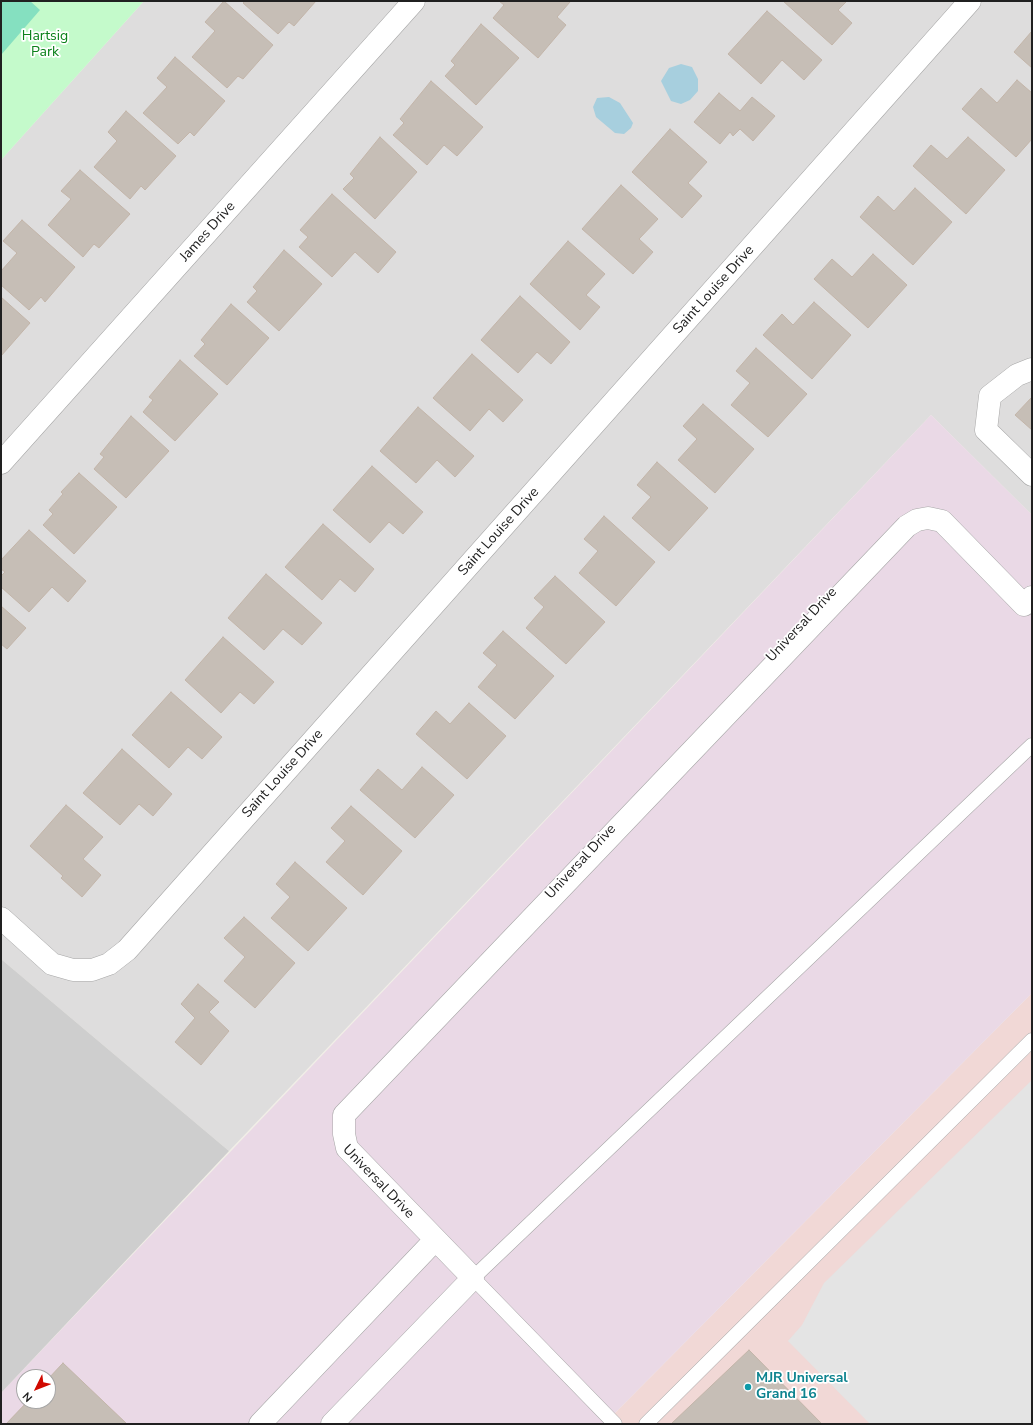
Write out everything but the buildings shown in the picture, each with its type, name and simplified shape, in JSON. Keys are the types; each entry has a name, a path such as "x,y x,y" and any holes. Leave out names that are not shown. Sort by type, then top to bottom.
{"street":[{"name":"James Drive","path":"1,463 414,1"},
{"name":"Saint Louise Drive","path":"1,918 52,964 73,970 92,970 104,966 109,964 127,950 970,1"},
{"path":"1032,370 1017,376 990,396 986,430 1032,475"},
{"name":"Universal Drive","path":"473,1278 347,1148 344,1134 344,1115 907,526 917,520 928,518 942,522 1030,605"},
{"path":"260,1424 435,1240"},
{"path":"332,1424 473,1278"}],"lane":[{"path":"615,1424 473,1278 1032,745"},
{"path":"646,1424 1032,1040"}],"shaded area":[{"path":"144,1 1032,1 1032,515 931,415 229,1151 1,959 1,160"},
{"path":"931,415 1032,515 1032,993 604,1424 1,1424 1,1393 16,1377 16,1409 56,1409 56,1369 24,1369"},
{"path":"1,959 229,1151 24,1369 16,1369 16,1377 1,1393"},
{"path":"1032,993 1032,1424 604,1424"},
{"path":"1032,1080 1032,1424 870,1424 788,1341 802,1325 824,1283"}],"green space":[{"name":"Hartsig Park","path":"1,1 144,1 1,160"},
{"path":"1,1 30,1 40,10 1,55"}],"water":[{"path":"681,64 692,67 698,79 698,91 690,100 681,104 671,101 661,81 669,68"},
{"path":"609,97 620,103 633,123 631,128 624,134 615,133 596,117 593,107 597,98"}],"place":[{"name":"MJR Universal Grand 16","path":"748,1387"}]}
